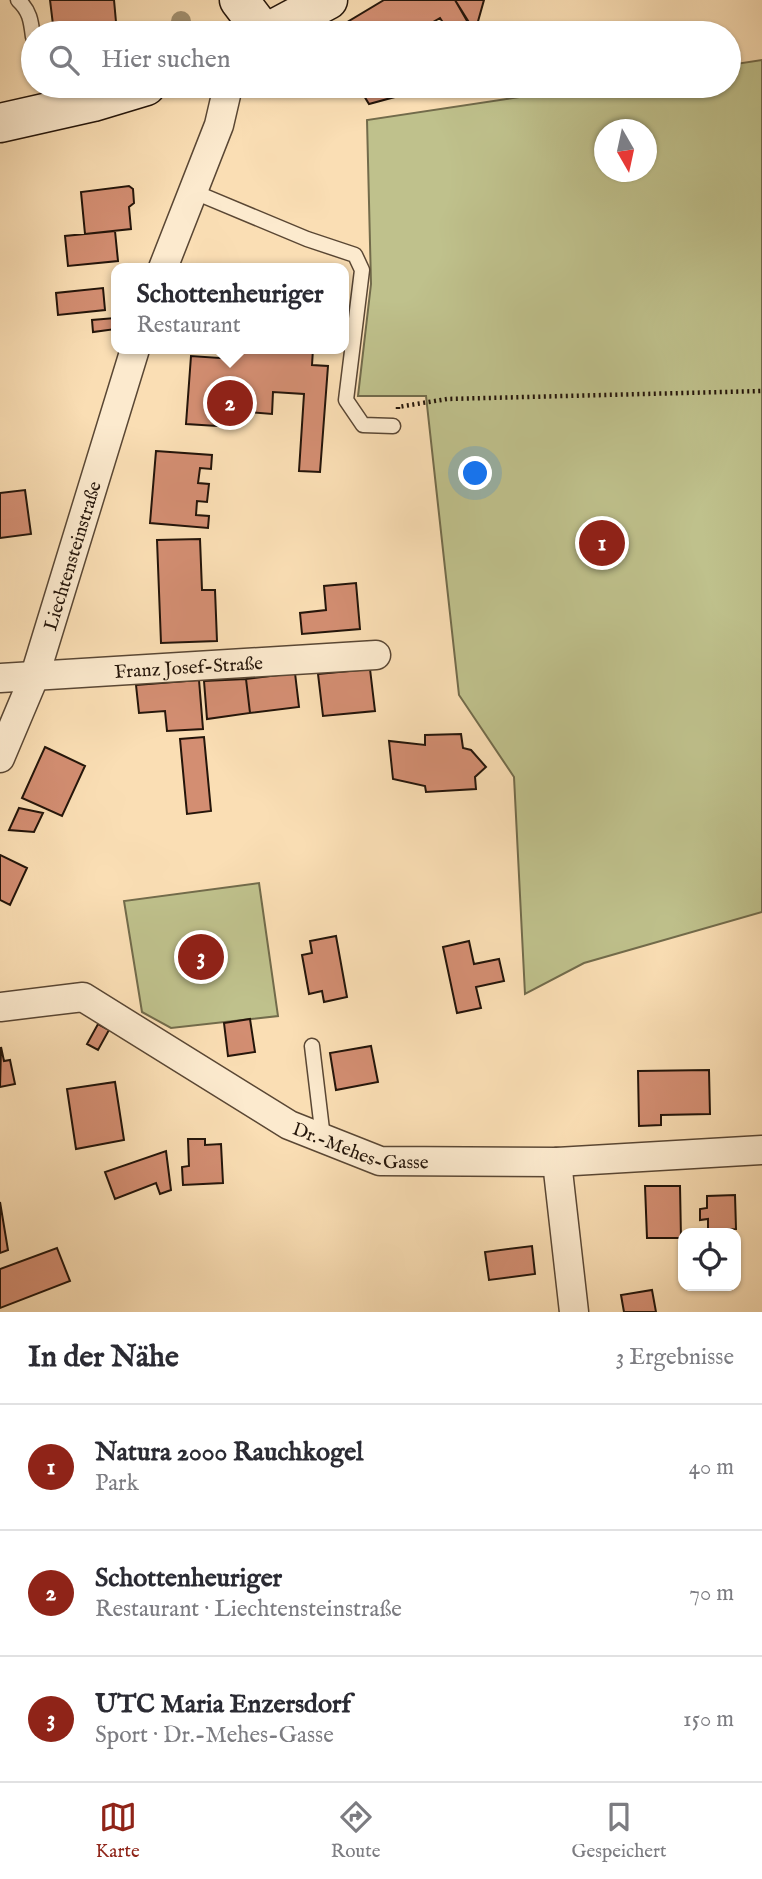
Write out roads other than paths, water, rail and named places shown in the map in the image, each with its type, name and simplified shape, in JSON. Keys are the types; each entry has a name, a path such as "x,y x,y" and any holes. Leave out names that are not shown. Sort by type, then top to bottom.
{"main road":[{"path":"239,0 256,21"},
{"path":"288,21 328,0"},
{"path":"0,123 109,98"}],"street":[{"path":"165,263 219,125 225,98"},
{"name":"Liechtensteinstraße","path":"0,758 35,675 133,354"},
{"name":"Franz Josef-Straße","path":"0,678 376,655"},
{"name":"Dr.-Mehes-Gasse","path":"0,1007 83,997 289,1125 380,1161 557,1162 762,1150"},
{"path":"557,1162 574,1312"}],"lane":[{"path":"18,0 26,8 29,21"},
{"path":"192,191 307,239 355,255 362,270 346,400 363,425 393,426"},
{"path":"312,1046 323,1138"}],"place":[{"name":"Schottenheuriger","path":"230,403"},
{"name":"Natura 2000 Rauchkogel","path":"602,543"},
{"name":"UTC Maria Enzersdorf","path":"201,957"}]}
